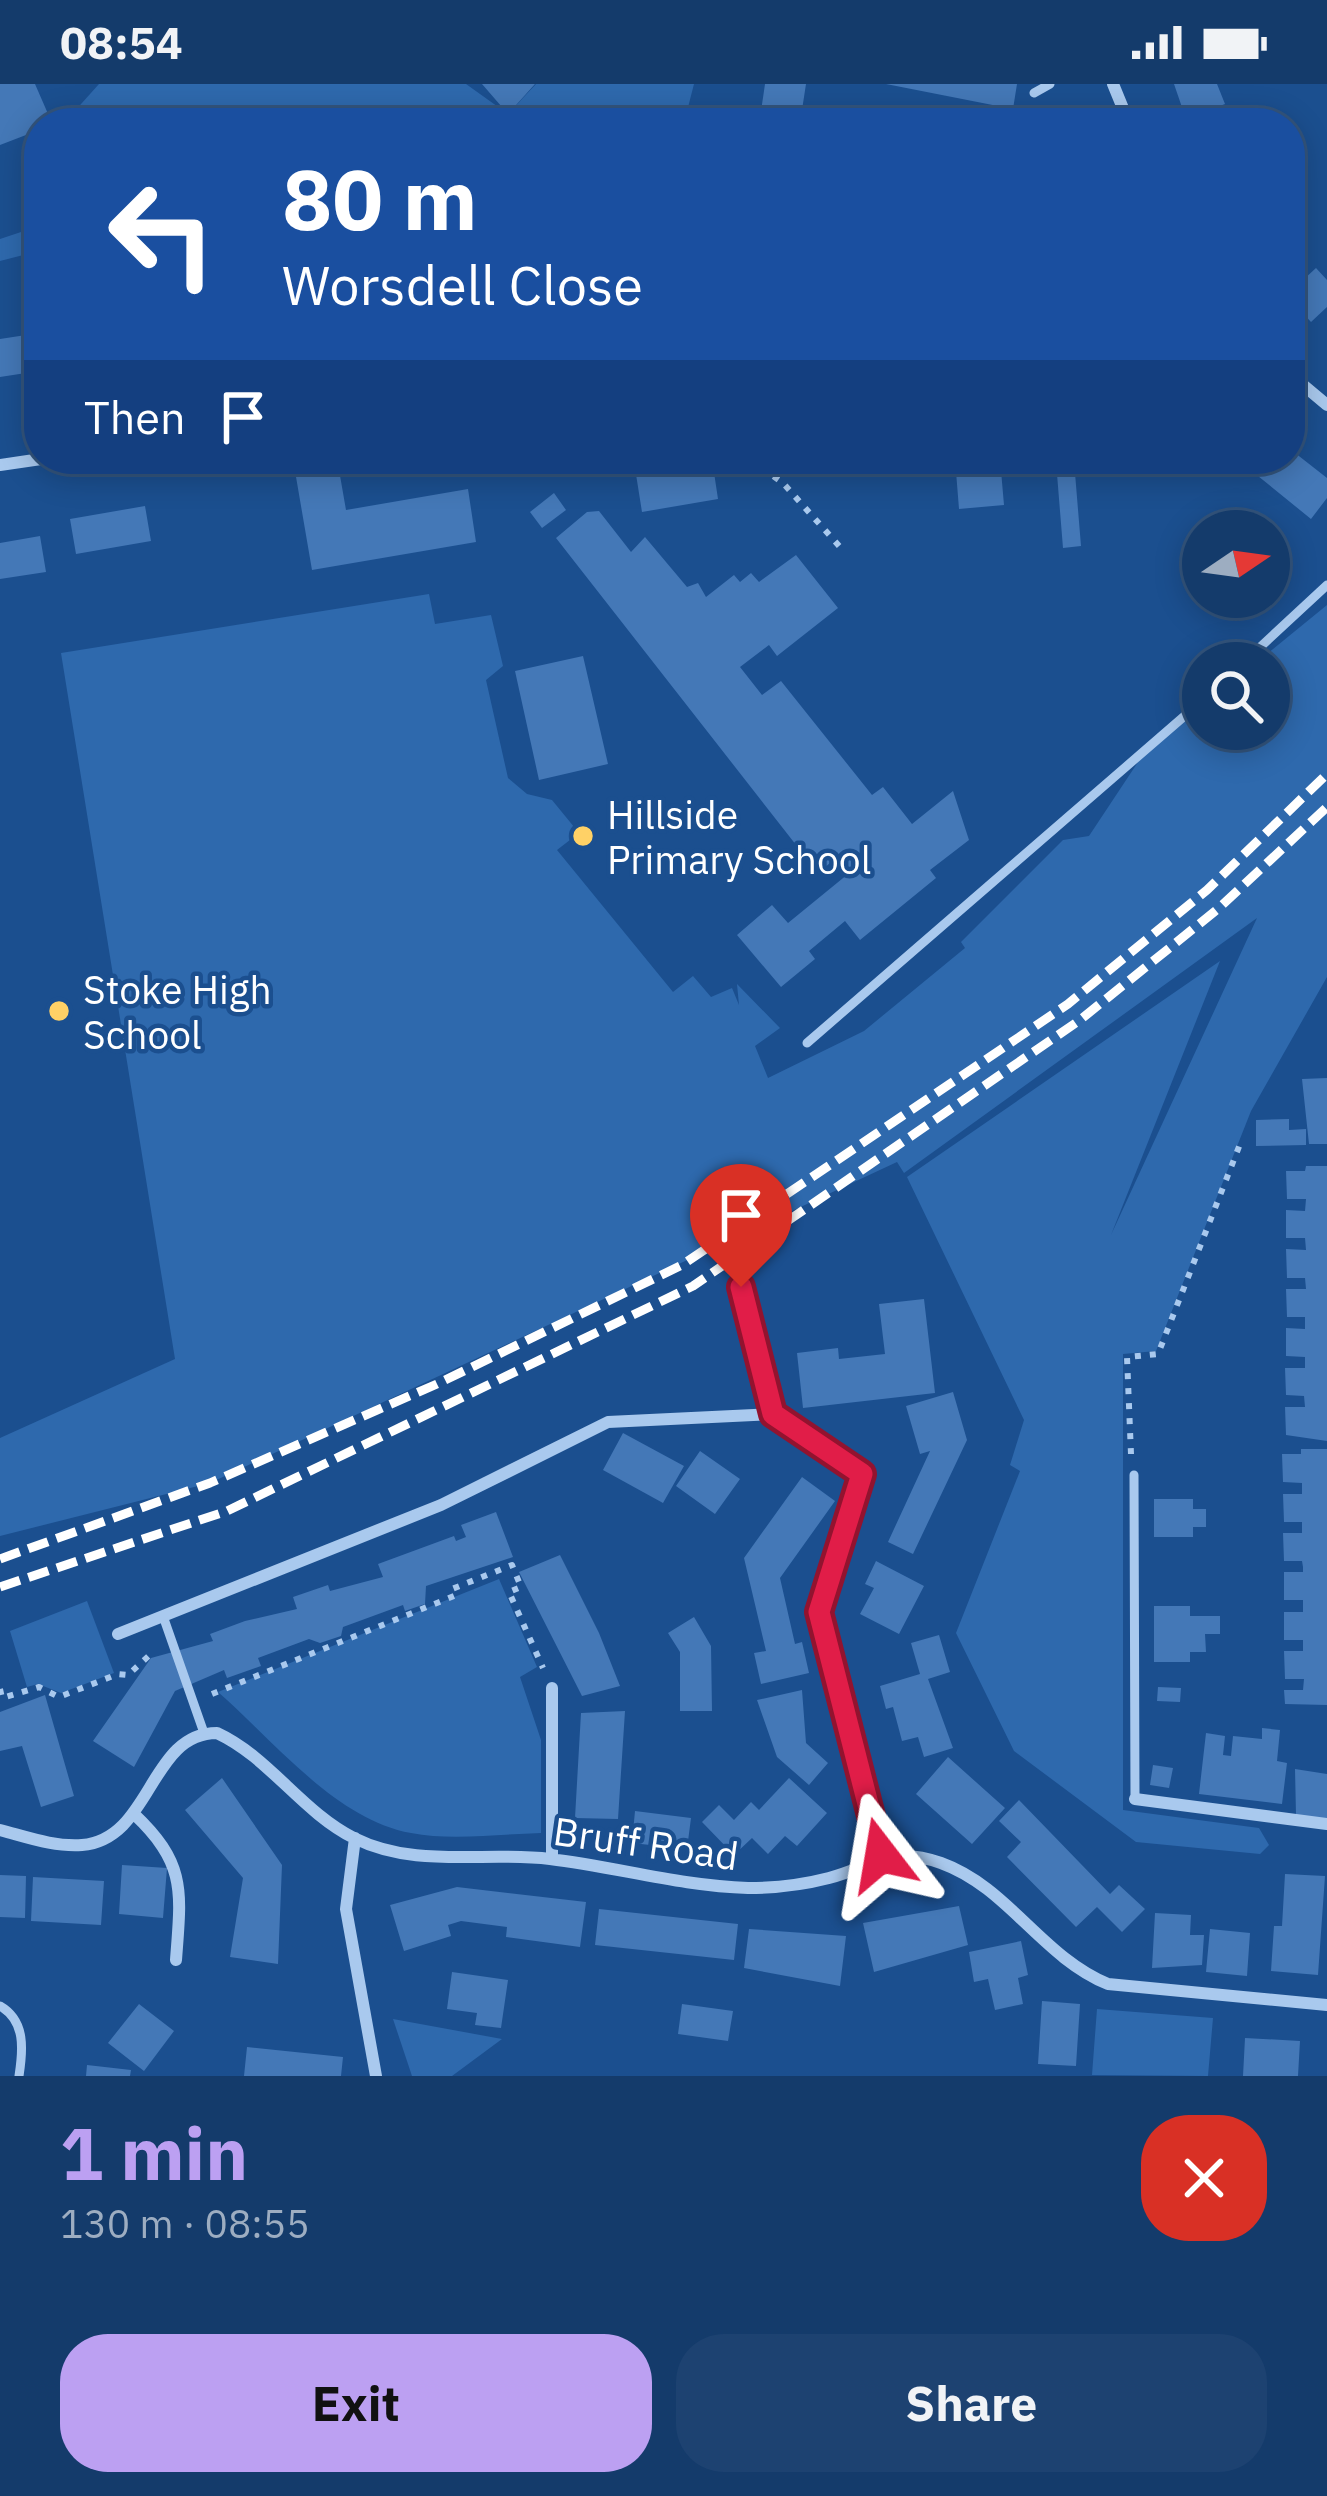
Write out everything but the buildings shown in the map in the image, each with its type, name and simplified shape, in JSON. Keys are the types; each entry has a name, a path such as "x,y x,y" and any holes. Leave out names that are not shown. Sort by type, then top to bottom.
{"street":[{"path":"741,1287 773,1414"},
{"path":"118,1634 441,1505 608,1422 773,1414 862,1474 819,1612 881,1855 939,1862 984,1885 1049,1950 1078,1972 1108,1984 1327,2005"},
{"path":"552,1688 552,1859"},
{"path":"0,1830 81,1845 110,1836 134,1814 178,1746 204,1733"},
{"name":"Bruff Road","path":"204,1733 227,1737 323,1820 355,1838 419,1857 552,1859 666,1881 753,1888 833,1877 881,1855"},
{"path":"1135,1799 1327,1824"},
{"path":"134,1814 156,1834 182,1884 176,1960"},
{"path":"355,1838 346,1909 376,2076"}],"lane":[{"path":"1034,93 1050,84"},
{"path":"1266,642 1327,585"},
{"path":"807,1043 1182,718"},
{"path":"1134,1475 1135,1799"},
{"path":"163,1616 204,1733"},
{"path":"0,2006 18,2025 23,2049 19,2076"}],"path":[{"path":"771,474 840,547"},
{"path":"1134,1475 1127,1435 1127,1357 1158,1354 1242,1139"},
{"path":"204,1733 213,1690 454,1596 452,1589 512,1564 521,1587 508,1592 552,1688"},
{"path":"0,1689 2,1698 39,1687 58,1696 118,1674 128,1675 170,1636"}],"shaded area":[{"path":"99,84 466,84 500,108 77,108"},
{"path":"536,84 694,84 688,108 514,108"},
{"path":"24,231 24,255 0,261 0,239"},
{"path":"429,594 435,624 491,615 503,666 486,680 508,778 527,794 552,800 579,833 557,850 673,992 693,976 711,997 732,988 739,1005 737,984 780,1028 755,1046 768,1078 864,1031 965,948 961,942 1063,840 1089,836 1142,756 1182,723 1182,750 1290,750 1290,642 1282,642 1327,605 1327,977 1251,1111 1156,1351 1123,1354 1123,1810 1259,1828 1269,1845 1260,1854 1136,1842 1014,1751 956,1633 1020,1471 1010,1465 1024,1420 907,1177 1220,961 1111,1235 1257,918 904,1173 897,1162 210,1483 0,1536 0,1438 175,1359 61,653"},
{"path":"499,1579 537,1667 520,1677 541,1740 541,1833 442,1837 383,1825 307,1776 218,1692"},
{"path":"87,1601 114,1673 61,1693 38,1684 27,1687 10,1631"},
{"path":"1097,2009 1213,2018 1208,2076 1092,2075"},
{"path":"393,2019 502,2039 452,2076 412,2076"}],"railway":[{"path":"0,1559 210,1483 437,1384 682,1265 1068,1004 1207,890 1327,774"},
{"path":"0,1587 227,1511 693,1286 1080,1020 1219,908 1327,807"}],"place":[{"name":"Hillside Primary School","path":"583,836"},
{"name":"Stoke High School","path":"59,1011"}],"route":[{"path":"741,1287 773,1414 862,1474 819,1612 881,1855"}]}
